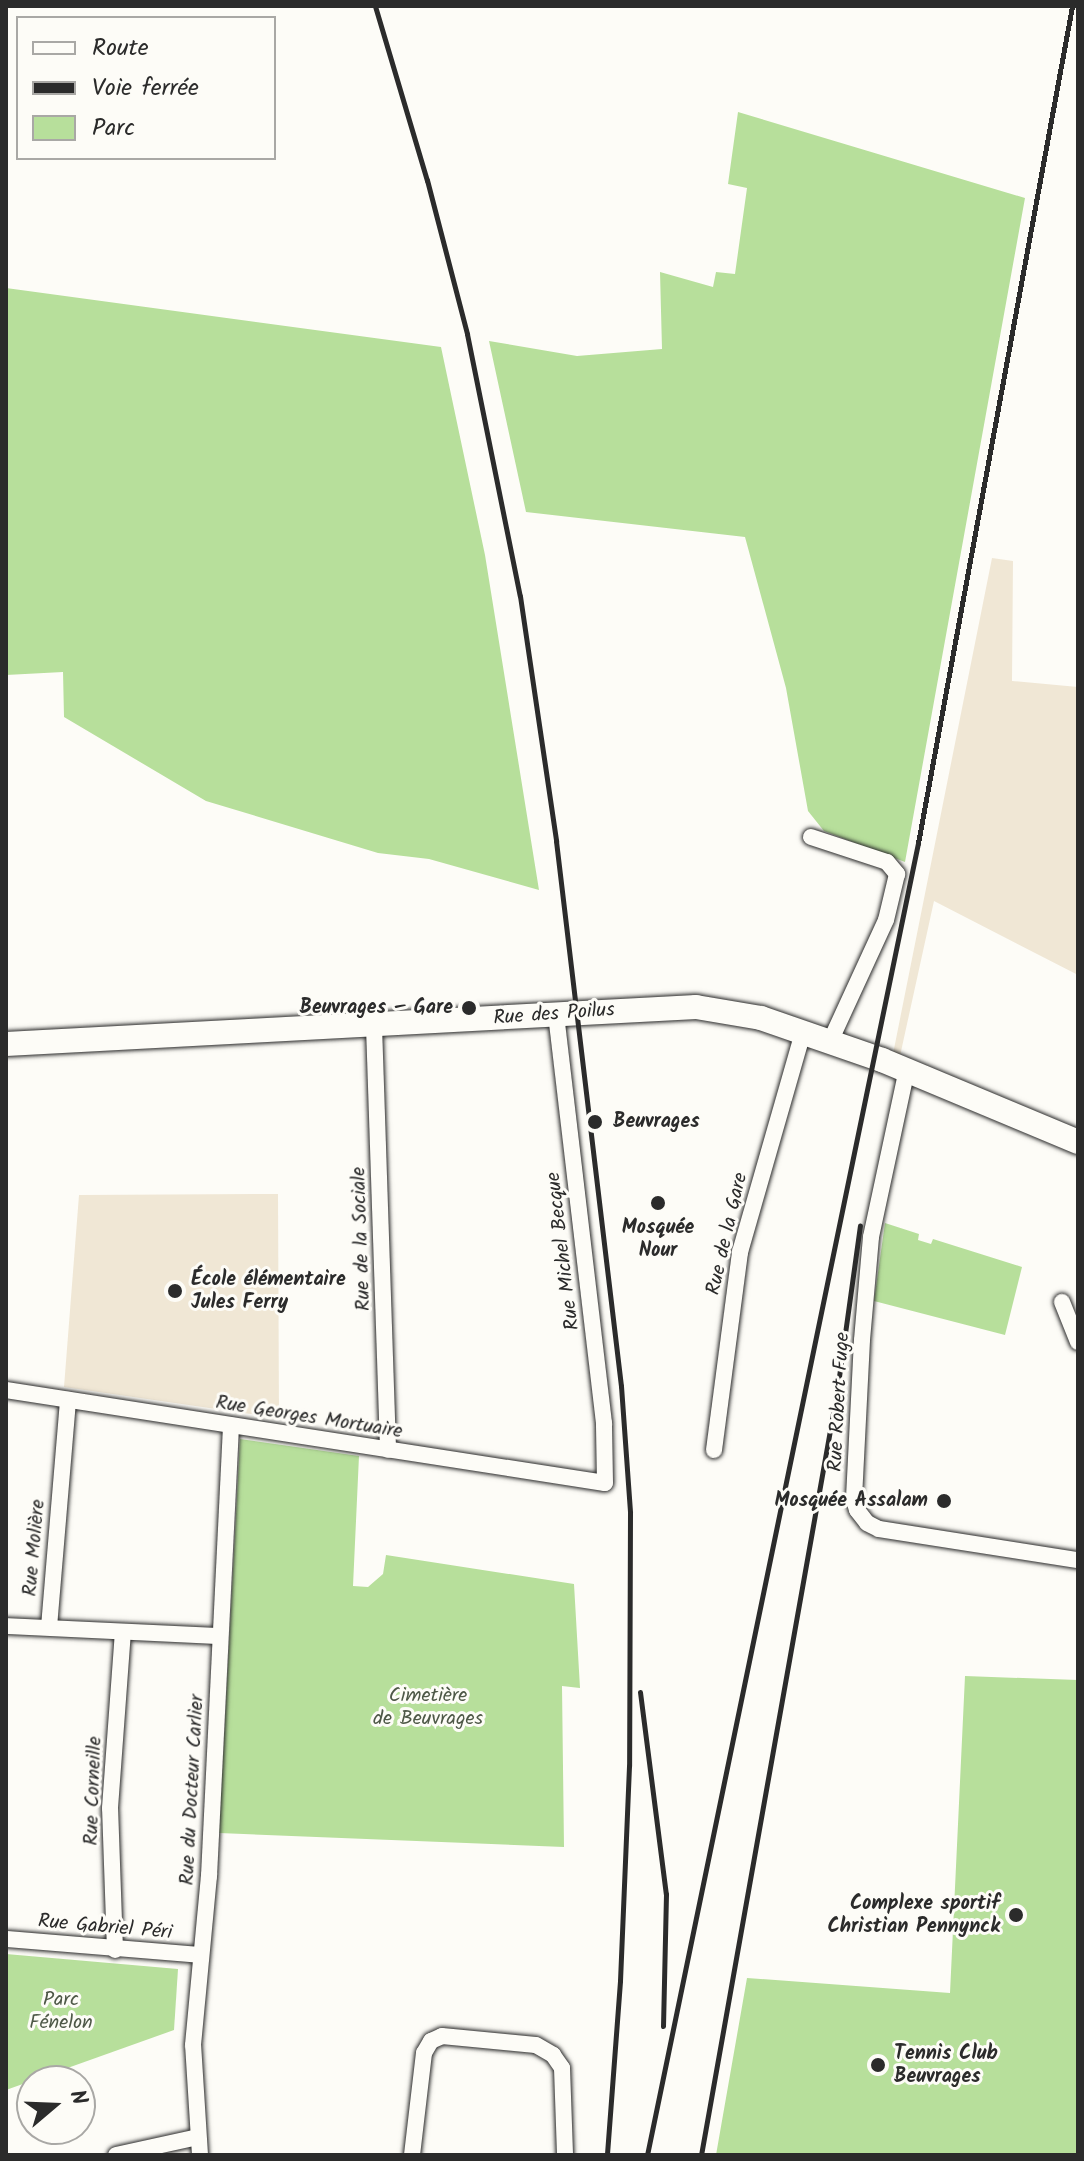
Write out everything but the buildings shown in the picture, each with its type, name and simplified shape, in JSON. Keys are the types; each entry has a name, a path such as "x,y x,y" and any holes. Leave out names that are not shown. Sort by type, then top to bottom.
{"street":[{"path":"811,837 887,862 897,874 886,920 830,1042"},
{"name":"Rue des Poilus","path":"6,1044 696,1007 761,1018 803,1032 907,1069 1078,1142"},
{"name":"Rue Michel Becque","path":"556,1015 604,1423 605,1483"},
{"name":"Rue de la Sociale","path":"374,1026 388,1450"},
{"name":"Rue de la Gare","path":"714,1450 740,1252 803,1032"},
{"name":"Rue Robert Fuge","path":"907,1069 871,1237 862,1340 854,1500 857,1510 867,1523 879,1529 1078,1560"},
{"path":"1062,1302 1078,1342"},
{"name":"Rue Georges Mortuaire","path":"6,1390 605,1483"},
{"name":"Rue Molière","path":"68,1400 49,1627 220,1636"},
{"name":"Rue du Docteur Carlier","path":"200,2155 193,2045 208,1887 231,1426"},
{"path":"6,1626 49,1627"},
{"name":"Rue Corneille","path":"115,1950 110,1808 123,1633"},
{"name":"Rue Gabriel Péri","path":"6,1939 200,1955"},
{"path":"412,2155 424,2053 431,2041 442,2036 536,2045 553,2055 562,2068 565,2155"},
{"path":"116,2155 198,2137"}],"shaded area":[{"path":"992,558 1013,561 1012,681 1078,687 1078,975 934,901 900,1056 893,1054"},
{"name":"École élémentaire Jules Ferry","path":"278,1194 279,1418 64,1387 79,1195"}],"green space":[{"path":"738,112 1025,198 905,862 824,831 808,811 786,688 745,537 526,512 489,341 577,356 662,349 660,272 713,287 716,272 735,274 747,188 728,184"},
{"path":"6,288 441,347 485,555 539,890 429,859 378,853 206,801 64,717 63,672 6,675"},
{"path":"885,1223 919,1234 918,1240 931,1244 933,1239 1022,1267 1005,1335 874,1301"},
{"name":"Cimetière de Beuvrages","path":"240,1439 359,1456 353,1586 368,1587 383,1574 386,1555 574,1584 580,1688 562,1686 564,1847 219,1833"},
{"name":"Complexe sportif Christian Pennynck","path":"965,1676 1078,1680 1078,2155 716,2155 747,1978 950,1993"},
{"name":"Parc Fénelon","path":"6,1954 178,1969 174,2030 76,2065 16,2065 16,2086 6,2090"}],"railway":[{"path":"375,6 427,180 467,334 520,596 556,841 621,1386 630,1513 629,1766 620,1981 607,2155"},
{"path":"647,2155 918,843 1072,6"},
{"path":"701,2155 837,1391 860,1226"},
{"path":"640,1692 666,1894 663,2026"}],"place":[{"name":"Beuvrages – Gare","path":"469,1008"},
{"name":"Beuvrages","path":"595,1122"},
{"name":"Mosquée Nour","path":"658,1203"},
{"name":"École élémentaire Jules Ferry","path":"175,1291"},
{"name":"Mosquée Assalam","path":"944,1501"},
{"name":"Complexe sportif Christian Pennynck","path":"1016,1915"},
{"name":"Tennis Club Beuvrages","path":"878,2065"}]}
